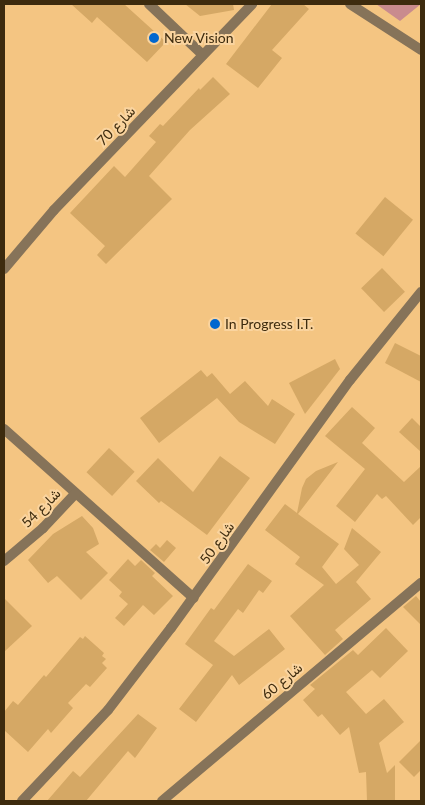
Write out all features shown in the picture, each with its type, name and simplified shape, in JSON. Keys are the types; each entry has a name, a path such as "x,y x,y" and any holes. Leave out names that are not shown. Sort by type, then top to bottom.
{"street":[{"path":"149,4 203,55"},
{"name":"شارع 70","path":"4,269 54,210 252,4"},
{"path":"350,4 421,50"},
{"name":"شارع 50","path":"22,801 108,710 194,598 350,380 421,292"},
{"path":"4,429 194,598"},
{"name":"شارع 54","path":"4,561 43,528 75,494"},
{"name":"شارع 60","path":"162,801 421,583"}],"shaded area":[{"path":"376,4 421,4 400,21"}],"building":[{"path":"71,4 124,4 166,42 147,62 97,17 92,23"},
{"path":"185,4 233,4 234,10 200,16"},
{"path":"272,4 303,4 309,9 272,50 282,58 258,88 226,64"},
{"path":"213,77 230,94 190,130 149,176 172,199 106,264 97,255 105,246 70,213 114,166 125,177 156,142 149,136 160,124 163,126 199,88 200,90"},
{"path":"385,197 413,220 383,256 355,234"},
{"path":"382,268 405,292 384,312 361,288"},
{"path":"395,343 421,356 421,382 385,363"},
{"path":"335,359 340,369 305,414 289,383"},
{"path":"201,370 207,377 212,373 230,394 245,381 268,406 272,399 295,414 275,444 239,422 217,398 159,443 140,418"},
{"path":"352,407 375,428 362,443 404,482 421,466 421,517 413,525 386,496 382,499 377,494 355,522 336,506 365,469 325,436"},
{"path":"412,418 421,427 421,452 399,432"},
{"path":"109,448 135,472 112,496 86,472"},
{"path":"220,456 250,478 207,535 161,501 159,503 136,481 158,458 193,492"},
{"path":"338,462 298,514 339,544 322,567 336,584 359,565 344,549 352,528 381,552 356,582 371,599 335,630 343,639 325,655 290,616 324,585 295,564 300,557 265,530 285,504 297,513 302,488 306,479 316,471"},
{"path":"82,516 93,528 99,544 86,552 108,573 81,600 57,576 48,583 28,560 53,534"},
{"path":"167,540 176,548 164,562 150,550 156,544 160,548"},
{"path":"128,559 135,566 141,560 155,573 152,576 173,596 154,615 143,605 124,626 115,618 128,604 119,596 122,592 109,580"},
{"path":"248,564 272,581 263,593 259,590 243,613 238,609 214,641 234,656 269,629 285,649 239,685 232,675 196,722 179,709 213,665 185,644 211,608 214,610"},
{"path":"416,596 421,602 421,625 403,607"},
{"path":"4,598 32,626 4,652"},
{"path":"386,628 408,651 380,678 372,670 346,692 366,714 384,699 404,722 379,743 387,773 395,765 395,801 367,801 366,772 359,773 349,727 340,735 322,714 318,717 303,700 315,689 310,685 353,650 358,655"},
{"path":"85,636 104,653 102,656 106,659 102,663 107,668 90,687 86,684 68,703 73,708 51,733 48,729 28,752 4,730 4,712 13,701 18,705 44,675 46,677 80,637 83,639"},
{"path":"138,714 157,728 135,758 128,751 86,801 47,801 73,771 80,777"},
{"path":"421,740 421,770 414,777 399,762"}],"place":[{"name":"New Vision","path":"154,38"},
{"name":"In Progress I.T.","path":"215,324"}]}
